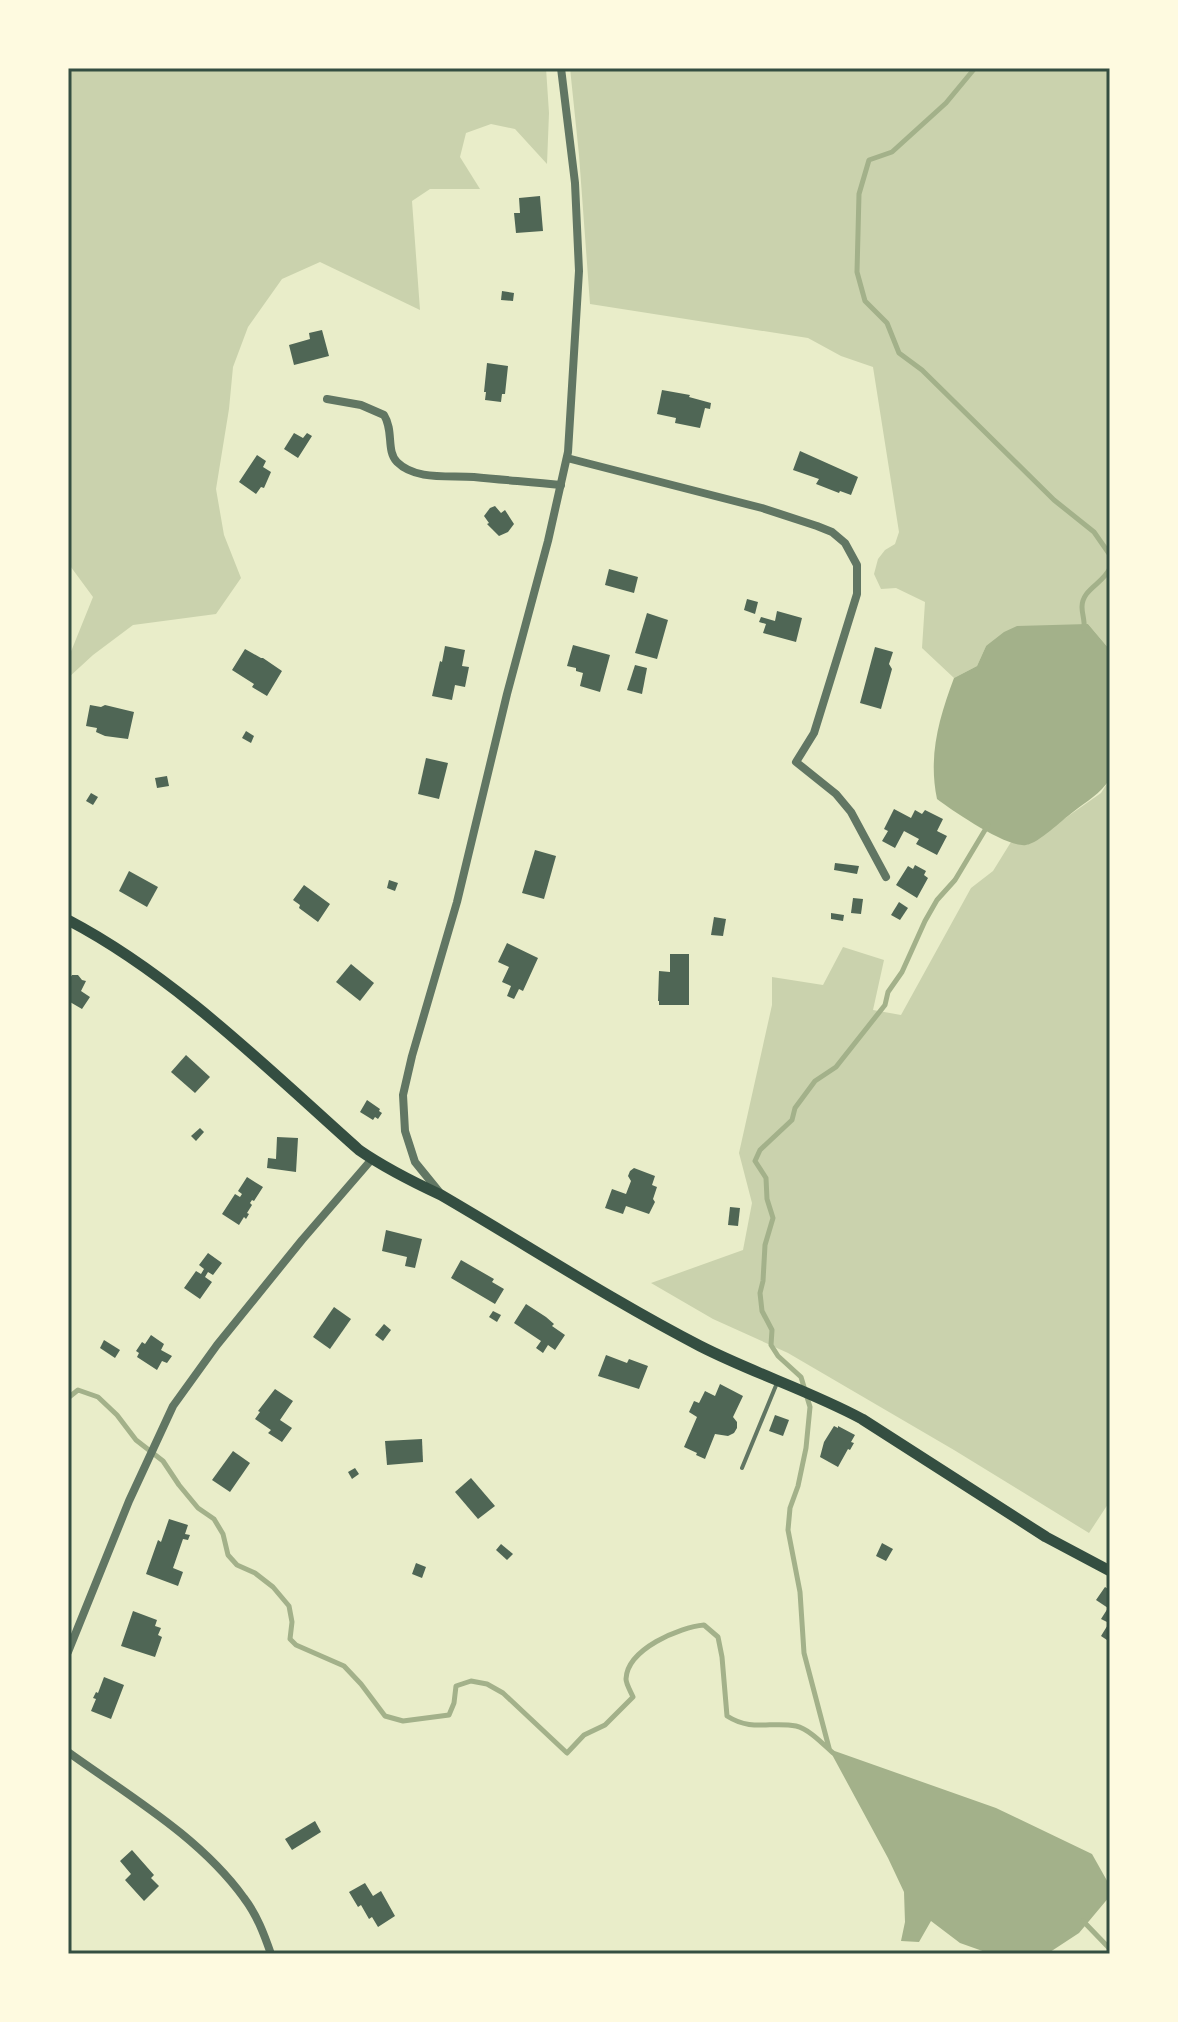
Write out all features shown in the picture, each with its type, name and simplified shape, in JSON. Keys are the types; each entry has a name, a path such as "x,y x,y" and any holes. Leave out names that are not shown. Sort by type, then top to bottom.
{"main road":[{"path":"68,920 124,952 176,992 372,1159 441,1195 703,1347 862,1419 1046,1537 1110,1571"}],"street":[{"path":"441,1195 415,1162 405,1131 403,1095 457,902 567,458 579,271 575,183 561,68"},
{"path":"327,399 361,405 384,415 391,430 393,456 397,463 415,472 443,477 561,485"},
{"path":"567,458 762,508 832,532 845,543 857,565 857,594 814,733 796,762 836,794 851,812 886,877"},
{"path":"68,1652 148,1458 173,1406 217,1345 372,1159"},
{"path":"68,1752 155,1814 210,1860 244,1898 261,1926 271,1954"}],"lane":[{"path":"742,1468 778,1380"}],"shaded area":[{"path":"68,68 546,68 549,113 547,164 515,129 491,124 466,133 460,157 480,189 430,189 412,201 420,310 320,262 282,279 248,327 233,367 216,489 224,535 241,578 216,614 133,625 68,678 68,659 93,597 68,563"},
{"path":"570,68 1110,68 1110,650 1088,624 986,646 977,666 954,678 922,648 925,602 896,588 881,589 874,574 878,559 895,544 899,532 873,367 841,356 808,338 590,304"},
{"path":"1088,624 1110,650 1110,779 1093,797 1037,840 1026,845 1006,841 980,828 937,799 934,768 936,737 954,678 977,666 986,646 1017,626"},
{"path":"1110,779 1110,1501 1089,1533 788,1353 713,1319 651,1283 743,1250 752,1203 739,1153 772,1005 772,977 823,985 843,947 884,960 873,1010 901,1015 971,888 993,871 1011,842 1027,845 1101,793"},
{"path":"829,1749 996,1808 1092,1854 1110,1886 1110,1896 1079,1933 1047,1954 991,1954 960,1943 931,1921 919,1942 901,1941 905,1922 904,1892"}],"building":[{"path":"540,196 543,231 516,233 514,213 520,213 519,198"},
{"path":"502,291 514,293 513,301 501,300"},
{"path":"322,330 329,356 294,365 289,345 310,339 309,333"},
{"path":"487,363 508,366 501,402 485,400"},
{"path":"662,390 711,403 710,409 705,408 700,428 675,423 676,418 657,414"},
{"path":"294,433 303,438 307,433 312,436 298,458 284,449"},
{"path":"800,451 858,477 851,495 816,484 819,479 793,470"},
{"path":"257,455 266,461 263,467 271,472 264,488 261,487 256,494 239,482"},
{"path":"495,506 501,513 505,510 514,524 508,532 499,536 484,516"},
{"path":"609,569 638,577 634,593 605,585"},
{"path":"747,599 758,602 755,614 744,610"},
{"path":"777,611 802,618 796,642 763,633 766,624 759,622 761,617 775,621"},
{"path":"647,613 668,620 657,659 635,653"},
{"path":"573,645 610,655 600,692 580,686 583,673 567,666"},
{"path":"445,646 465,650 462,666 469,667 465,687 455,685 452,700 432,696"},
{"path":"875,647 893,652 889,664 892,669 881,709 860,703"},
{"path":"245,649 282,671 267,696 232,670"},
{"path":"635,665 647,668 642,694 627,690"},
{"path":"90,705 134,712 128,739 105,736 96,732 97,728 86,726"},
{"path":"246,731 254,736 251,743 242,738"},
{"path":"426,758 448,763 439,799 418,794"},
{"path":"167,776 169,786 157,788 155,778"},
{"path":"91,793 98,797 93,805 86,801"},
{"path":"894,809 911,818 915,810 922,814 925,810 943,819 937,831 947,836 937,855 916,844 919,839 904,831 895,848 882,841"},
{"path":"535,850 556,856 544,899 522,893"},
{"path":"835,863 859,866 857,874 834,870"},
{"path":"915,865 926,871 924,875 928,878 917,898 896,885 908,866 913,869"},
{"path":"129,871 158,887 147,907 119,891"},
{"path":"389,880 398,883 395,891 387,888"},
{"path":"304,885 330,904 318,922 293,900"},
{"path":"853,898 863,899 861,914 851,913"},
{"path":"899,902 908,908 900,920 891,915"},
{"path":"831,913 844,915 843,921 831,919"},
{"path":"714,917 726,919 723,936 711,935"},
{"path":"507,943 538,958 523,991 519,989 514,999 507,996 511,986 502,982 509,967 498,962"},
{"path":"670,954 689,954 689,1005 659,1005 659,971 670,972"},
{"path":"351,964 374,983 360,1001 336,982"},
{"path":"72,975 86,981 81,991 90,997 82,1009 70,1002 68,1006 68,981"},
{"path":"186,1055 210,1077 195,1093 171,1072"},
{"path":"367,1100 380,1109 382,1113 378,1119 375,1117 373,1120 360,1112"},
{"path":"200,1128 204,1132 196,1141 191,1136"},
{"path":"277,1137 298,1138 296,1172 267,1168 268,1158 276,1159"},
{"path":"634,1168 655,1176 652,1185 657,1187 655,1202 649,1214 626,1206 623,1214 605,1208 612,1189 626,1194 631,1181 628,1176"},
{"path":"247,1177 263,1187 250,1203 252,1205 246,1219 244,1217 239,1225 222,1214 235,1194 240,1197 242,1194 238,1191"},
{"path":"730,1207 740,1208 738,1226 728,1225"},
{"path":"386,1230 422,1239 415,1268 405,1266 407,1257 382,1251"},
{"path":"208,1253 222,1263 213,1275 208,1272 205,1277 212,1282 200,1299 184,1288 196,1271 201,1274 204,1269 199,1265"},
{"path":"461,1260 494,1279 492,1282 504,1289 495,1304 451,1278"},
{"path":"526,1304 565,1335 555,1350 548,1345 543,1353 536,1348 541,1341 514,1323"},
{"path":"334,1307 351,1319 330,1349 313,1337"},
{"path":"493,1311 501,1315 497,1322 489,1317"},
{"path":"384,1324 391,1330 383,1341 375,1335"},
{"path":"151,1335 164,1344 161,1350 172,1356 167,1363 162,1361 157,1370 137,1357 139,1353 136,1351"},
{"path":"104,1340 120,1350 115,1358 100,1348"},
{"path":"606,1355 627,1363 629,1359 648,1366 639,1389 598,1376"},
{"path":"720,1384 743,1396 733,1417 737,1428 728,1436 715,1434 705,1459 684,1447 697,1417 689,1412 694,1401 699,1403 705,1391 715,1396"},
{"path":"275,1389 293,1401 280,1420 292,1428 282,1442 255,1419"},
{"path":"775,1415 789,1420 783,1436 769,1431"},
{"path":"834,1426 855,1435 851,1442 854,1443 838,1467 820,1457 824,1442"},
{"path":"422,1439 423,1462 387,1465 385,1441"},
{"path":"233,1451 250,1463 230,1492 212,1480"},
{"path":"355,1468 359,1474 352,1479 348,1472"},
{"path":"471,1478 495,1506 478,1519 455,1492"},
{"path":"169,1519 188,1525 185,1534 190,1535 188,1540 183,1539 173,1568 183,1572 178,1586 146,1574"},
{"path":"882,1543 893,1549 886,1561 876,1556"},
{"path":"501,1544 513,1554 507,1560 496,1550"},
{"path":"416,1563 426,1567 422,1578 412,1574"},
{"path":"1105,1587 1110,1590 1110,1642 1101,1636 1109,1623 1101,1619 1108,1608 1096,1600"},
{"path":"133,1611 157,1620 155,1626 161,1628 158,1635 162,1637 155,1657 121,1646"},
{"path":"104,1677 124,1685 111,1719 91,1711 96,1699 93,1698"},
{"path":"315,1821 321,1832 292,1850 285,1839"},
{"path":"132,1850 154,1875 151,1878 159,1886 144,1901 125,1880 131,1874 120,1861"},
{"path":"365,1883 373,1896 381,1891 395,1916 378,1927 361,1905 358,1907 349,1892"}],"waterway":[{"path":"975,68 946,103 892,152 869,160 859,194 857,272 865,301 887,323 899,353 922,370 1054,500 1094,532 1110,555"},
{"path":"1084,628 1082,607 1085,596 1110,568"},
{"path":"829,1748 804,1653 800,1592 788,1530 790,1508 806,1448 810,1407 801,1377 778,1356 771,1345 772,1330 762,1311 760,1293 765,1245 773,1218 767,1199 766,1178 755,1161 760,1150 792,1120 795,1108 815,1081 836,1067 885,1005 888,992 902,972 937,900 955,880 988,825"},
{"path":"68,1398 78,1390 98,1397 136,1440 163,1461 198,1508 214,1519 223,1534 228,1555 237,1565 255,1573 273,1587 289,1606 292,1622 290,1639 296,1645 344,1666 385,1716 403,1721 449,1715 456,1686 471,1681 487,1684 503,1693 567,1753 584,1735 605,1725 633,1697 626,1681 635,1658 669,1635 704,1625 718,1637 727,1716 745,1724 796,1726 816,1737 833,1753"},
{"path":"1083,1921 1110,1949"}]}
